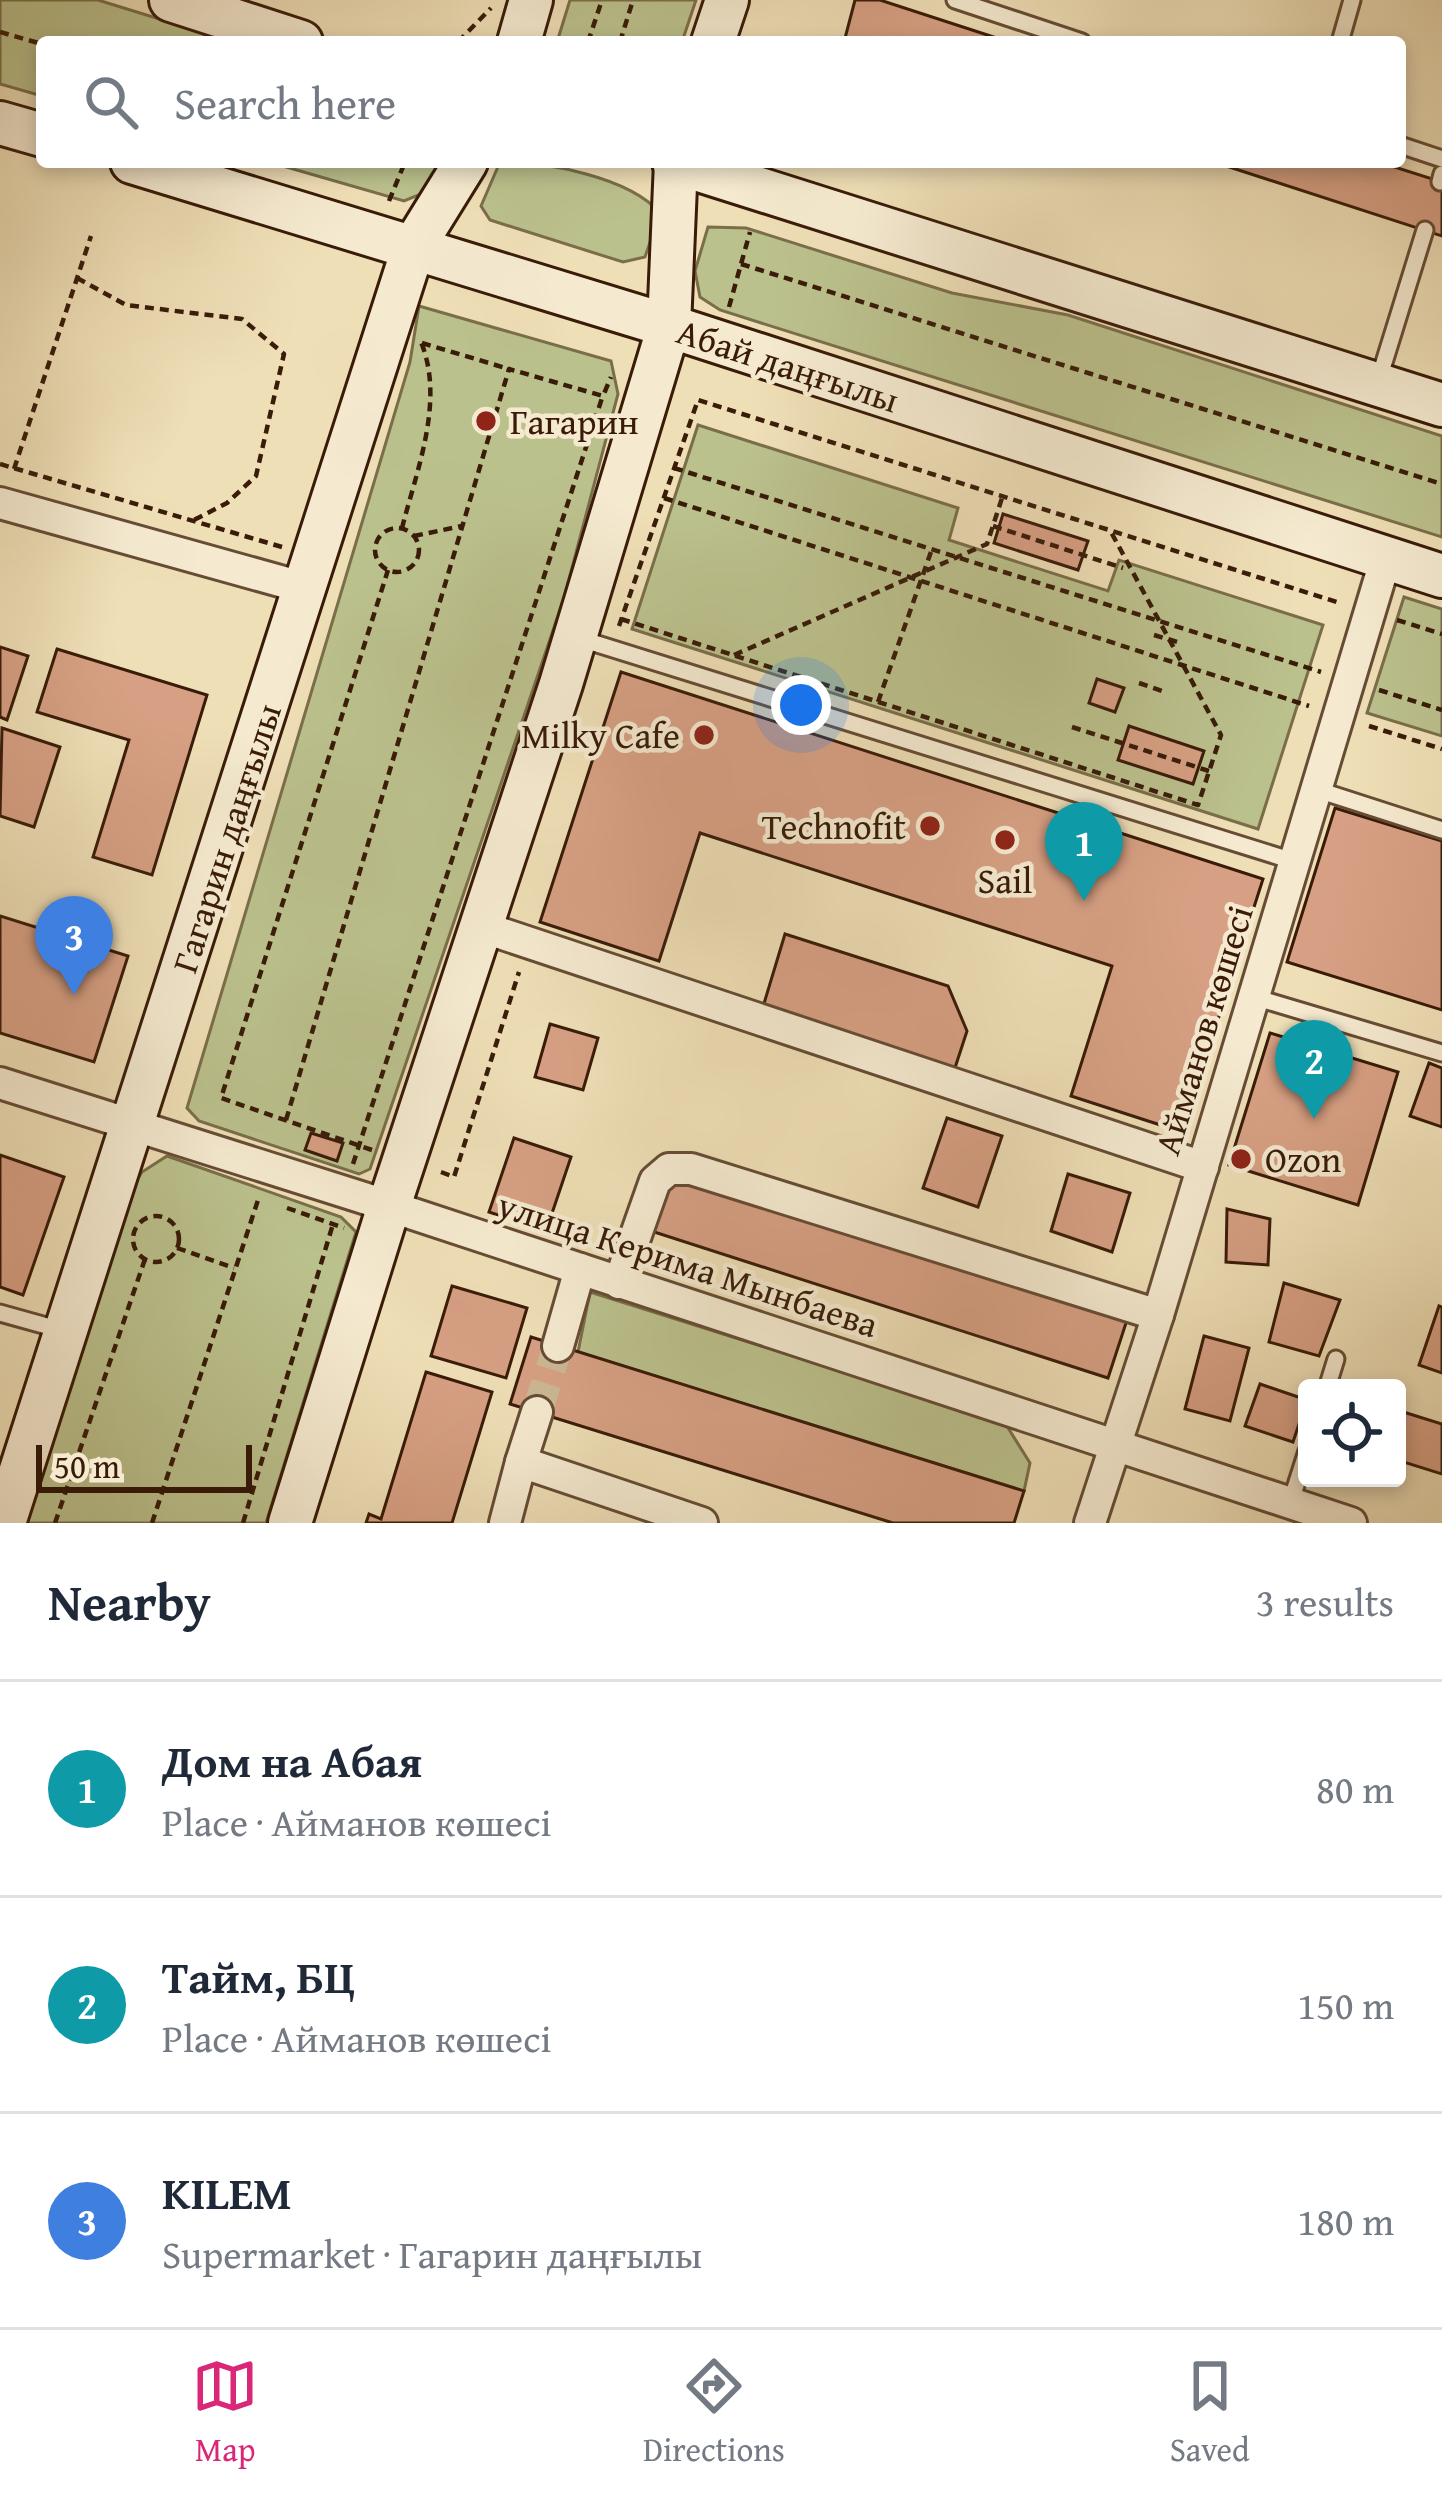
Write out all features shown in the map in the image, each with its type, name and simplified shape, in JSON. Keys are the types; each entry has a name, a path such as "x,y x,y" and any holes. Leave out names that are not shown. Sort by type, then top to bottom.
{"street":[{"path":"171,0 282,36"},
{"path":"521,36 531,0"},
{"path":"715,36 727,0"},
{"path":"0,123 36,133"},
{"name":"Абай даңғылы","path":"152,168 669,326 1442,575"},
{"name":"Гагарин даңғылы","path":"4,1523 414,246 462,168"},
{"path":"290,1523 372,1219 498,933 593,643 669,326 675,168"},
{"path":"694,168 1442,405"},
{"path":"0,503 305,588"},
{"name":"Айманов көшесі","path":"1090,1523 1158,1315 1386,558"},
{"path":"498,933 1203,1167"},
{"name":"улица Керима Мынбаева","path":"0,1083 135,1124 372,1219 619,1282 1351,1523"},
{"path":"619,1282 655,1181 670,1169 692,1168 1158,1315"},
{"path":"558,1346 580,1270"},
{"path":"505,1523 537,1412"},
{"path":"520,1462 702,1523"}],"lane":[{"path":"956,0 1064,36"},
{"path":"1342,36 1352,0"},
{"path":"1406,147 1442,159"},
{"path":"1378,385 1425,230"},
{"path":"593,643 1293,861"},
{"path":"1315,789 1442,830"},
{"path":"1254,997 1442,1053"},
{"path":"0,1313 67,1331"},
{"path":"1330,1379 1336,1358"},
{"path":"1291,1504 1298,1481"}],"path":[{"path":"464,36 499,0"},
{"path":"590,36 602,0"},
{"path":"622,36 633,0"},
{"path":"0,32 36,42"},
{"path":"388,206 403,168"},
{"path":"725,320 750,232"},
{"path":"14,469 91,236"},
{"path":"741,264 1442,484"},
{"path":"76,278 126,305 242,319 284,355 256,476 226,503 192,521"},
{"path":"412,339 603,397"},
{"path":"402,528 432,399 431,368 421,342"},
{"path":"286,1120 509,369"},
{"path":"350,1171 611,377"},
{"path":"603,397 605,387"},
{"path":"593,643 621,619 698,400 1442,634"},
{"path":"0,464 287,548"},
{"path":"674,467 1327,674"},
{"path":"664,498 912,578"},
{"path":"732,656 922,577 987,544 1002,498"},
{"path":"414,536 462,526"},
{"path":"993,526 1123,568"},
{"path":"402,528 414,536 420,549 415,563 403,571 388,570 378,561 375,546 387,530 402,528"},
{"path":"621,619 1198,806 1221,735 1111,532"},
{"path":"878,703 932,549"},
{"path":"375,1151 221,1098 388,570"},
{"path":"922,577 1315,708"},
{"path":"1154,635 1180,643"},
{"path":"1138,683 1165,692"},
{"path":"1368,687 1442,710"},
{"path":"1358,722 1442,749"},
{"path":"1072,727 1209,771"},
{"path":"441,1172 454,1177 519,973 510,948 498,933"},
{"path":"152,1523 259,1197"},
{"path":"278,1204 334,1224 372,1219"},
{"path":"148,1216 164,1217 176,1226 177,1248 159,1262 145,1259 134,1248 133,1233 148,1216"},
{"path":"243,1523 334,1224"},
{"path":"177,1248 236,1269"},
{"path":"55,1523 145,1259"}],"green space":[{"path":"0,0 98,0 215,36 36,36 36,94 0,84"},
{"path":"570,0 696,0 684,36 559,36"},
{"path":"290,168 440,168 426,192 404,201"},
{"path":"497,168 555,168 629,190 660,213 645,257 623,262 490,220 481,206"},
{"path":"708,227 746,228 952,293 1068,315 1442,436 1442,537 720,310 700,297 695,271"},
{"path":"419,306 611,361 618,394 564,598 370,1169 359,1174 199,1121 187,1108 410,362"},
{"path":"698,425 958,508 949,540 1108,591 1119,560 1323,625 1258,829 632,629"},
{"path":"1404,597 1442,609 1442,736 1367,713"},
{"path":"167,1156 341,1217 356,1232 266,1523 24,1523 120,1207 142,1172"},
{"path":"590,1292 1005,1423 1030,1463 1024,1491 578,1352"}],"building":[{"path":"855,0 880,0 991,36 846,36"},
{"path":"1232,168 1398,168 1442,182 1442,236"},
{"path":"1003,514 1088,541 1078,570 994,543"},
{"path":"0,647 28,656 7,720 0,717"},
{"path":"57,649 207,695 152,875 93,857 129,740 37,712"},
{"path":"621,672 1263,879 1182,1132 1071,1096 1112,966 700,833 659,961 540,922"},
{"path":"1097,679 1124,688 1115,712 1089,703"},
{"path":"1129,726 1204,751 1193,784 1118,760"},
{"path":"2,728 60,747 34,827 0,816"},
{"path":"1335,808 1442,841 1442,1010 1287,962"},
{"path":"0,916 128,956 94,1062 0,1033"},
{"path":"785,934 948,986 967,1031 950,1083 759,1020"},
{"path":"550,1024 598,1038 583,1090 535,1077"},
{"path":"1270,1033 1398,1072 1358,1205 1229,1165"},
{"path":"1429,1063 1442,1068 1442,1127 1410,1116"},
{"path":"947,1118 1002,1136 978,1207 923,1188"},
{"path":"311,1133 343,1143 337,1161 305,1150"},
{"path":"514,1138 571,1157 546,1231 489,1212"},
{"path":"0,1155 64,1177 23,1295 0,1287"},
{"path":"667,1171 1127,1320 1108,1378 648,1230"},
{"path":"1068,1174 1130,1193 1112,1252 1051,1231"},
{"path":"1227,1209 1270,1219 1268,1265 1226,1262"},
{"path":"1284,1283 1340,1300 1319,1356 1269,1342"},
{"path":"452,1286 527,1308 506,1378 431,1356"},
{"path":"1442,1307 1442,1373 1419,1365"},
{"path":"1204,1336 1249,1348 1230,1421 1185,1409"},
{"path":"531,1337 1024,1491 1014,1523 893,1523 510,1404"},
{"path":"426,1372 492,1392 452,1523 366,1523 369,1514 381,1519"},
{"path":"1260,1384 1298,1397 1293,1442 1245,1426"},
{"path":"1406,1413 1442,1424 1442,1474 1406,1463"}],"tunnel":[{"path":"537,1412 558,1346"}],"place":[{"name":"Гагарин","path":"486,421"},
{"name":"Milky Cafe","path":"704,735"},
{"name":"Technofit","path":"930,826"},
{"name":"Sail","path":"1005,840"},
{"name":"Дом на Абая","path":"1084,901"},
{"name":"KILEM","path":"74,995"},
{"name":"Тайм, БЦ","path":"1314,1119"},
{"name":"Ozon","path":"1241,1159"}]}
